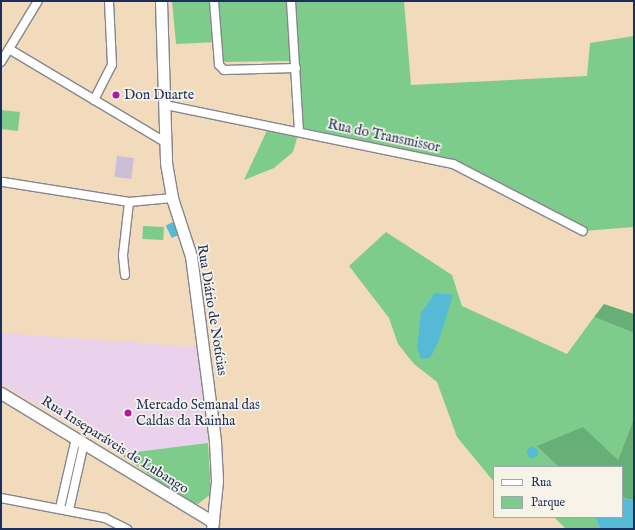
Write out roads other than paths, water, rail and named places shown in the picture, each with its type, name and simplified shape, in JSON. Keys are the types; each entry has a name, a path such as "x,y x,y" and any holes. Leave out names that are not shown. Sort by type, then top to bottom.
{"main road":[{"name":"Rua Diário de Notícias","path":"161,1 165,142 172,198 191,256 199,308 217,462 213,525"},
{"name":"Rua Inseparáveis de Lubango","path":"1,393 80,440 213,525"}],"street":[{"path":"1,62 38,1"},
{"path":"94,100 112,65 109,1"},
{"path":"214,1 219,66 224,70 296,68"},
{"path":"291,1 299,131"},
{"path":"9,49 165,142"},
{"name":"Rua do Transmissor","path":"165,105 299,131 453,164 583,231"},
{"path":"3,182 129,202 172,198"},
{"path":"125,275 123,255 129,202"},
{"path":"60,508 80,440"},
{"path":"69,510 80,440"},
{"path":"1,498 60,508 105,518 127,529"}],"water":[{"path":"173,222 179,235 172,238 166,225"},
{"path":"435,293 453,295 438,343 430,358 421,359 417,348 421,313"},
{"path":"532,446 536,448 538,452 536,456 532,458 528,456 526,452 528,448"},
{"path":"623,498 634,500 634,529 600,529 595,518 623,518"}],"place":[{"name":"Don Duarte","path":"116,95"},
{"name":"Mercado Semanal das Caldas da Rainha","path":"128,413"}]}
